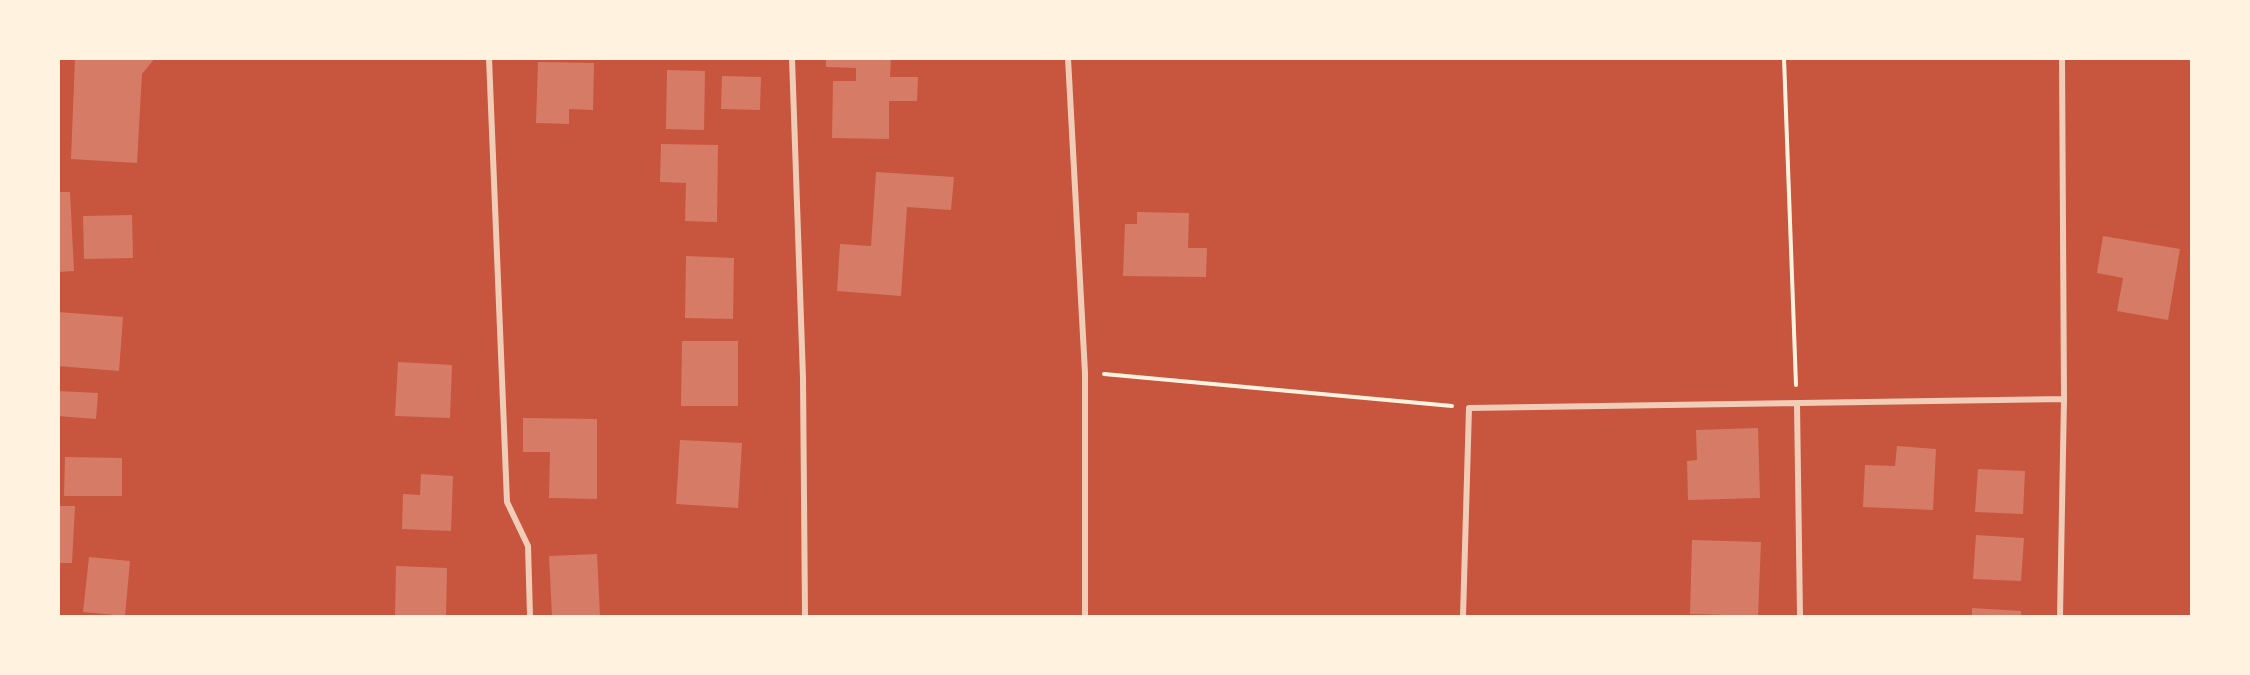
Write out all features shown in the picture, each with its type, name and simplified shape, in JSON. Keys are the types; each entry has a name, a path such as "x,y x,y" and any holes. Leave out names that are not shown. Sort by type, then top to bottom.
{"street":[{"path":"489,58 507,502 528,546 530,616"},
{"path":"792,58 803,378 805,616"},
{"path":"1068,58 1085,373 1085,616"},
{"path":"2060,616 2064,399 2062,58"},
{"path":"1463,616 1469,408 2064,399"},
{"path":"1797,404 1800,616"}],"path":[{"path":"1784,58 1797,404"},
{"path":"1085,373 1469,408"}],"building":[{"path":"75,58 155,58 142,74 137,163 71,159"},
{"path":"826,58 891,58 890,77 918,77 917,101 889,101 889,139 832,138 833,81 856,81 856,68 826,67"},
{"path":"538,62 594,63 593,110 569,109 569,124 536,123"},
{"path":"667,70 705,71 704,130 666,129"},
{"path":"722,76 761,77 760,110 721,109"},
{"path":"661,144 718,145 717,222 685,221 686,183 660,182"},
{"path":"876,172 954,177 951,210 907,207 901,296 837,291 840,244 871,246"},
{"path":"58,192 70,192 74,271 58,272"},
{"path":"1137,212 1189,213 1188,248 1207,248 1206,277 1123,276 1125,224 1137,224"},
{"path":"132,215 133,258 84,259 83,216"},
{"path":"2103,236 2180,249 2168,320 2117,311 2123,278 2097,273"},
{"path":"686,256 734,258 733,319 685,318"},
{"path":"58,312 123,317 119,371 58,366"},
{"path":"682,341 738,341 738,406 681,406"},
{"path":"398,362 452,365 450,418 395,416"},
{"path":"58,391 98,393 96,419 58,416"},
{"path":"523,418 597,419 597,499 549,498 550,452 523,452"},
{"path":"1758,428 1760,498 1688,500 1687,461 1697,460 1696,430"},
{"path":"680,440 742,443 738,508 676,504"},
{"path":"1897,446 1936,449 1933,510 1863,507 1865,465 1895,466"},
{"path":"65,457 122,458 122,496 64,496"},
{"path":"1978,469 2025,471 2023,514 1975,512"},
{"path":"421,474 453,476 451,531 402,529 403,494 420,495"},
{"path":"58,506 75,506 72,563 58,563"},
{"path":"1976,535 2024,538 2021,581 1973,579"},
{"path":"1692,540 1761,542 1758,616 1690,614"},
{"path":"597,554 600,616 552,616 549,556"},
{"path":"89,557 130,561 125,616 83,612"},
{"path":"396,566 447,568 446,616 395,616"},
{"path":"1972,608 2021,611 2021,616 1972,616"}]}
